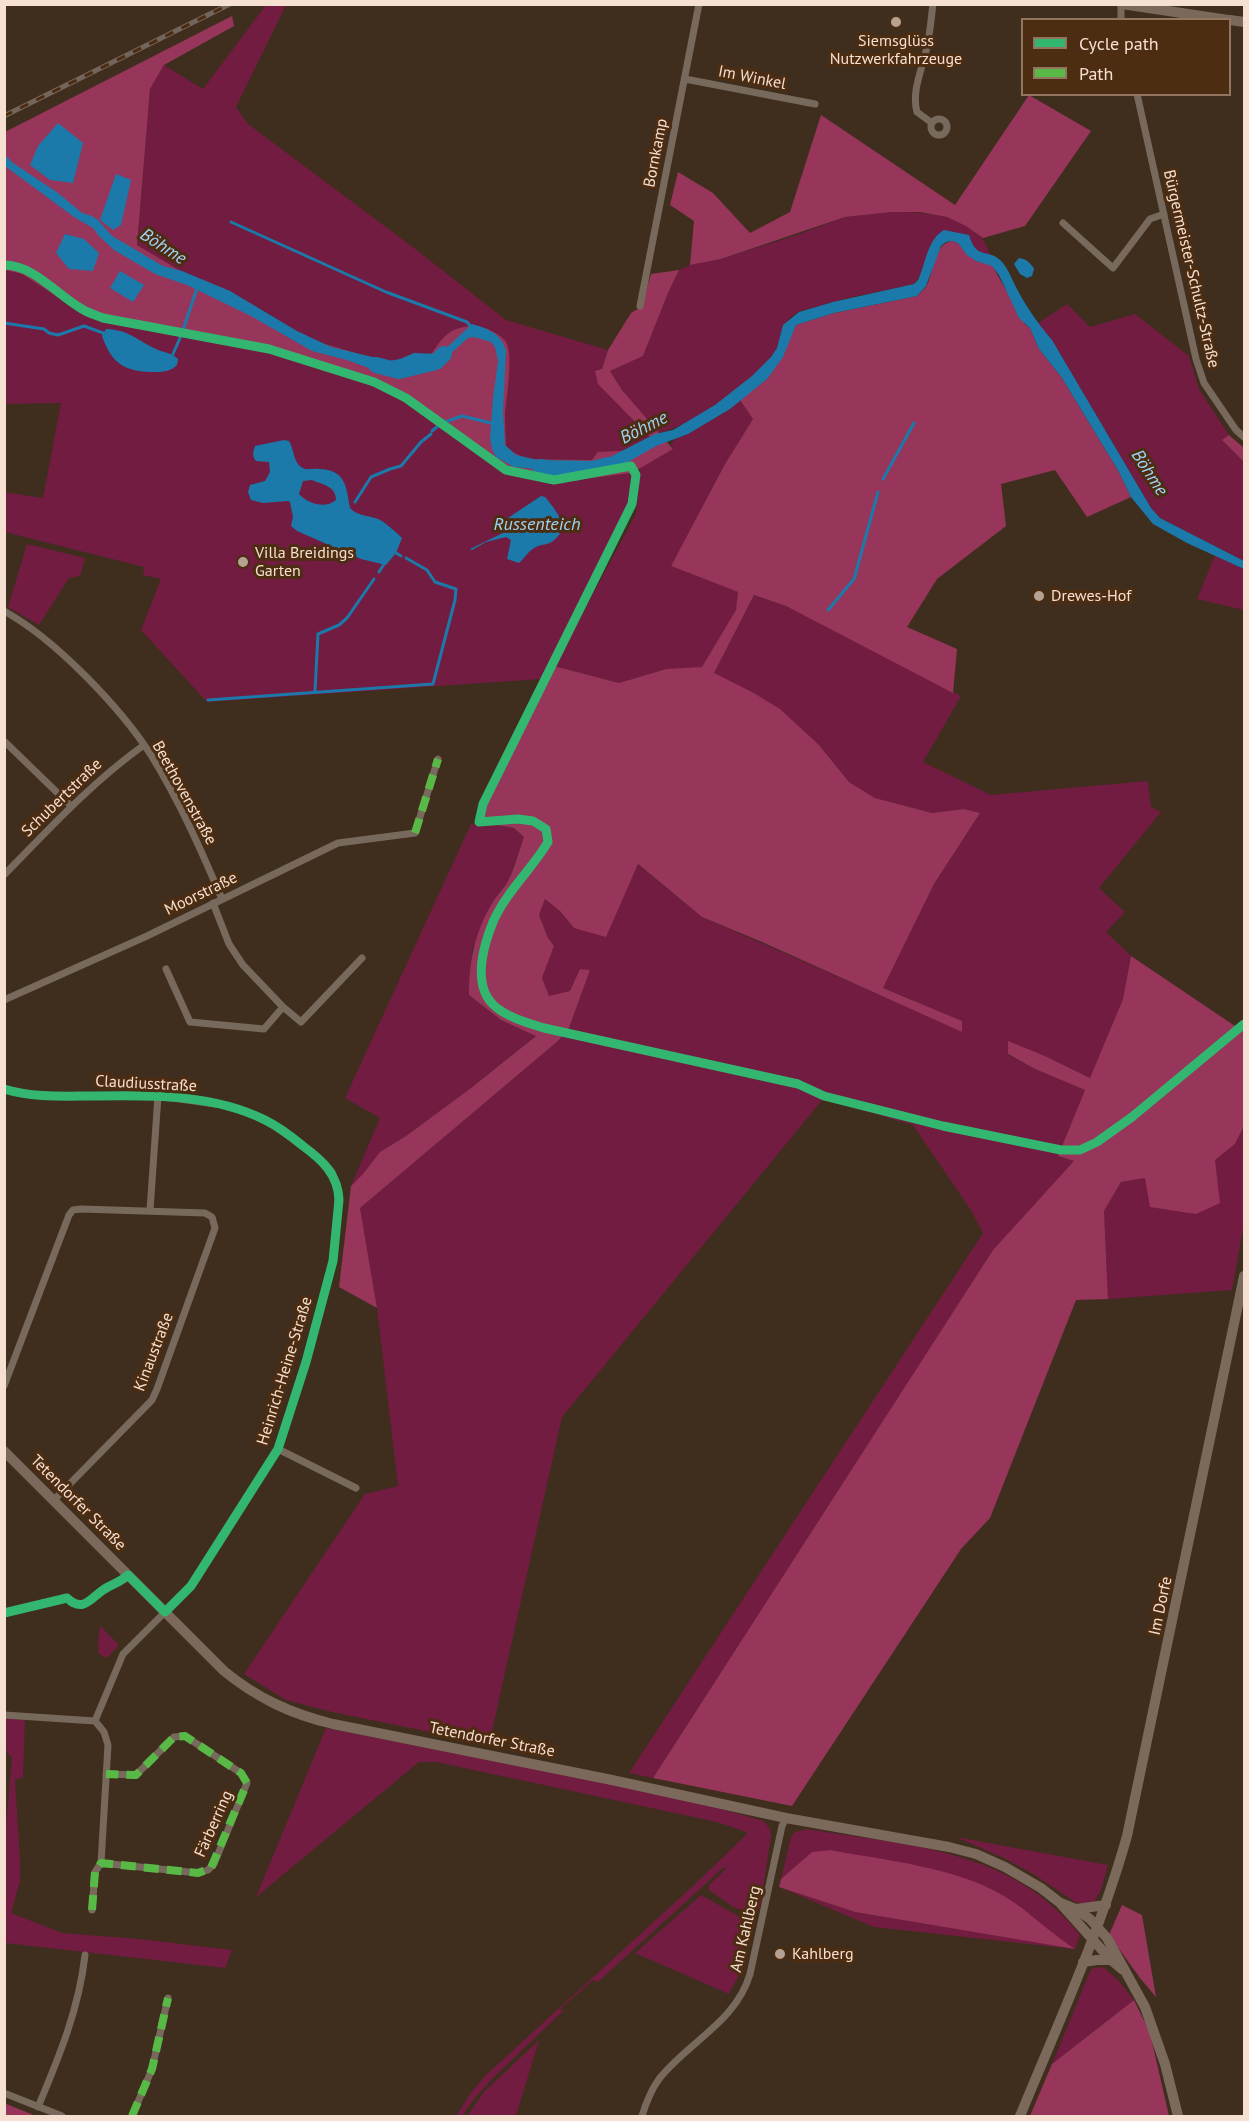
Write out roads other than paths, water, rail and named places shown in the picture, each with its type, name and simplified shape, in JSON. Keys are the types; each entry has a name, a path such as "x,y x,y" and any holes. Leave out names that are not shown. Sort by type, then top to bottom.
{"street":[{"name":"Bornkamp","path":"640,306 699,4"},
{"path":"932,123 917,112 916,99 921,65 927,49 933,4"},
{"path":"1122,4 1216,18"},
{"name":"Im Winkel","path":"685,79 815,104"},
{"name":"Bürgermeister-Schultz-Straße","path":"1137,96 1196,359 1204,383 1236,430 1245,437"},
{"path":"1063,223 1113,268 1150,219 1164,214"},
{"name":"Beethovenstraße","path":"4,611 30,628 63,655 103,695 144,745 196,840 222,899"},
{"path":"4,741 71,806"},
{"name":"Schubertstraße","path":"4,875 111,768 144,745"},
{"name":"Moorstraße","path":"4,1000 147,936 338,843 415,833 438,759"},
{"path":"213,903 228,944 243,965 283,1007 301,1022 362,958"},
{"path":"166,969 190,1022 264,1029 283,1007"},
{"name":"Claudiusstraße","path":"4,1089 34,1095 55,1096 158,1096 230,1106 266,1120 315,1155 332,1172 338,1191 338,1213"},
{"path":"4,1386 69,1215 73,1210 150,1210 158,1096"},
{"name":"Kinaustraße","path":"54,1500 152,1400 215,1228 212,1217 205,1213 150,1210"},
{"name":"Heinrich-Heine-Straße","path":"95,1721 119,1660 191,1586 278,1449 303,1373 333,1261 338,1213"},
{"name":"Im Dorfe","path":"1020,2116 1106,1905 1133,1812 1245,1276"},
{"name":"Heinrich-Heine-Straße","path":"278,1449 356,1488"},
{"name":"Tetendorfer Straße","path":"4,1451 236,1681 263,1700 292,1713 333,1724 600,1777 786,1818 949,1847 976,1854 1005,1867 1059,1902 1076,1909 1098,1926 1118,1954 1124,1970 1145,2007 1156,2035 1178,2116"},
{"path":"4,1613 67,1598 72,1603"},
{"path":"4,1715 95,1721 104,1732 107,1739 101,1863 95,1872 92,1910"},
{"name":"Färberring","path":"101,1863 198,1873 208,1870 214,1864 247,1783 242,1773 185,1736 174,1737 136,1775 106,1774"},
{"name":"Am Kahlberg","path":"642,2116 646,2101 659,2079 727,2015 743,1993 750,1974 782,1826 786,1818"},
{"name":"Tetendorfer Straße","path":"1059,1902 1070,1917 1093,1938 1111,1960 1124,1970"},
{"name":"Tetendorfer Straße","path":"1076,1909 1106,1905"},
{"path":"38,2107 68,2035 82,1979 85,1955"},
{"path":"1083,1962 1111,1960"},
{"path":"132,2116 152,2069 168,1998"},
{"path":"4,2093 62,2116"}],"water":[{"path":"58,123 83,143 73,183 50,180 30,165 38,146"},
{"path":"4,154 82,213 98,220 112,236 163,266 182,271 230,291 297,331 331,347 389,361 414,353 440,354 472,324 493,332 501,339 506,350 503,412 505,445 516,455 538,460 596,461 610,457 655,434 673,430 715,405 752,376 777,348 783,325 799,312 914,284 918,280 930,246 938,234 944,230 969,235 976,248 997,258 1009,272 1018,291 1038,323 1052,340 1151,508 1160,518 1244,561 1244,569 1187,543 1153,524 1131,497 1119,472 1062,378 1039,349 1030,328 1019,318 999,275 992,266 976,261 967,255 958,243 946,242 941,246 926,286 917,296 834,313 796,325 783,357 767,379 730,409 688,434 656,446 626,463 582,471 514,467 496,457 490,439 498,361 495,347 491,342 474,337 468,338 440,363 422,364 394,371 374,370 312,351 251,316 187,285 155,274 114,250 93,228 74,217 5,166"},
{"path":"116,174 131,180 121,225 113,230 100,220"},
{"path":"65,234 84,239 99,253 93,271 69,269 56,253"},
{"path":"1019,258 1026,260 1034,269 1032,276 1027,278 1020,274 1014,264"},
{"path":"120,271 144,285 133,302 110,288"},
{"path":"106,329 127,333 156,349 173,355 178,359 177,365 167,371 145,372 122,365 110,354 106,346 102,336"},
{"path":"289,441 296,462 301,467 335,472 346,486 350,508 353,511 382,521 402,538 396,553 386,565 361,559 297,531 291,526 293,517 290,502 263,503 251,500 248,492 250,485 265,481 270,472 269,462 256,461 253,454 255,446","holes":["312,480 331,489 336,500 322,505 307,500 299,494 303,481"]},
{"name":"Russenteich","path":"541,496 545,497 560,519 561,530 559,536 553,541 533,548 519,563 507,559 511,540 506,537 470,549 507,531 508,518"}],"waterway":[{"path":"231,222 386,292 467,322 472,328"},
{"path":"183,330 197,288"},
{"path":"4,323 44,329 58,335 84,326 103,333"},
{"path":"173,354 180,338"},
{"name":"Böhme","path":"376,365 399,371 436,362 444,354"},
{"path":"445,422 462,416 495,424"},
{"path":"883,479 914,423"},
{"path":"432,431 438,426"},
{"path":"355,502 371,477 401,466 421,442 431,434"},
{"name":"Böhme","path":"540,467 575,473 609,465"},
{"path":"828,610 854,579 878,492"},
{"path":"396,553 401,556"},
{"path":"208,700 433,684 456,589 435,582 427,570 406,558"},
{"path":"379,572 384,564"},
{"path":"315,691 318,634 339,625 347,618 374,579"}],"railway":[{"path":"4,116 230,4"}],"place":[{"name":"Siemsglüss Nutzwerkfahrzeuge","path":"896,22"},
{"name":"Villa Breidings Garten","path":"243,562"},
{"name":"Drewes-Hof","path":"1039,596"},
{"name":"Kahlberg","path":"780,1954"}]}
